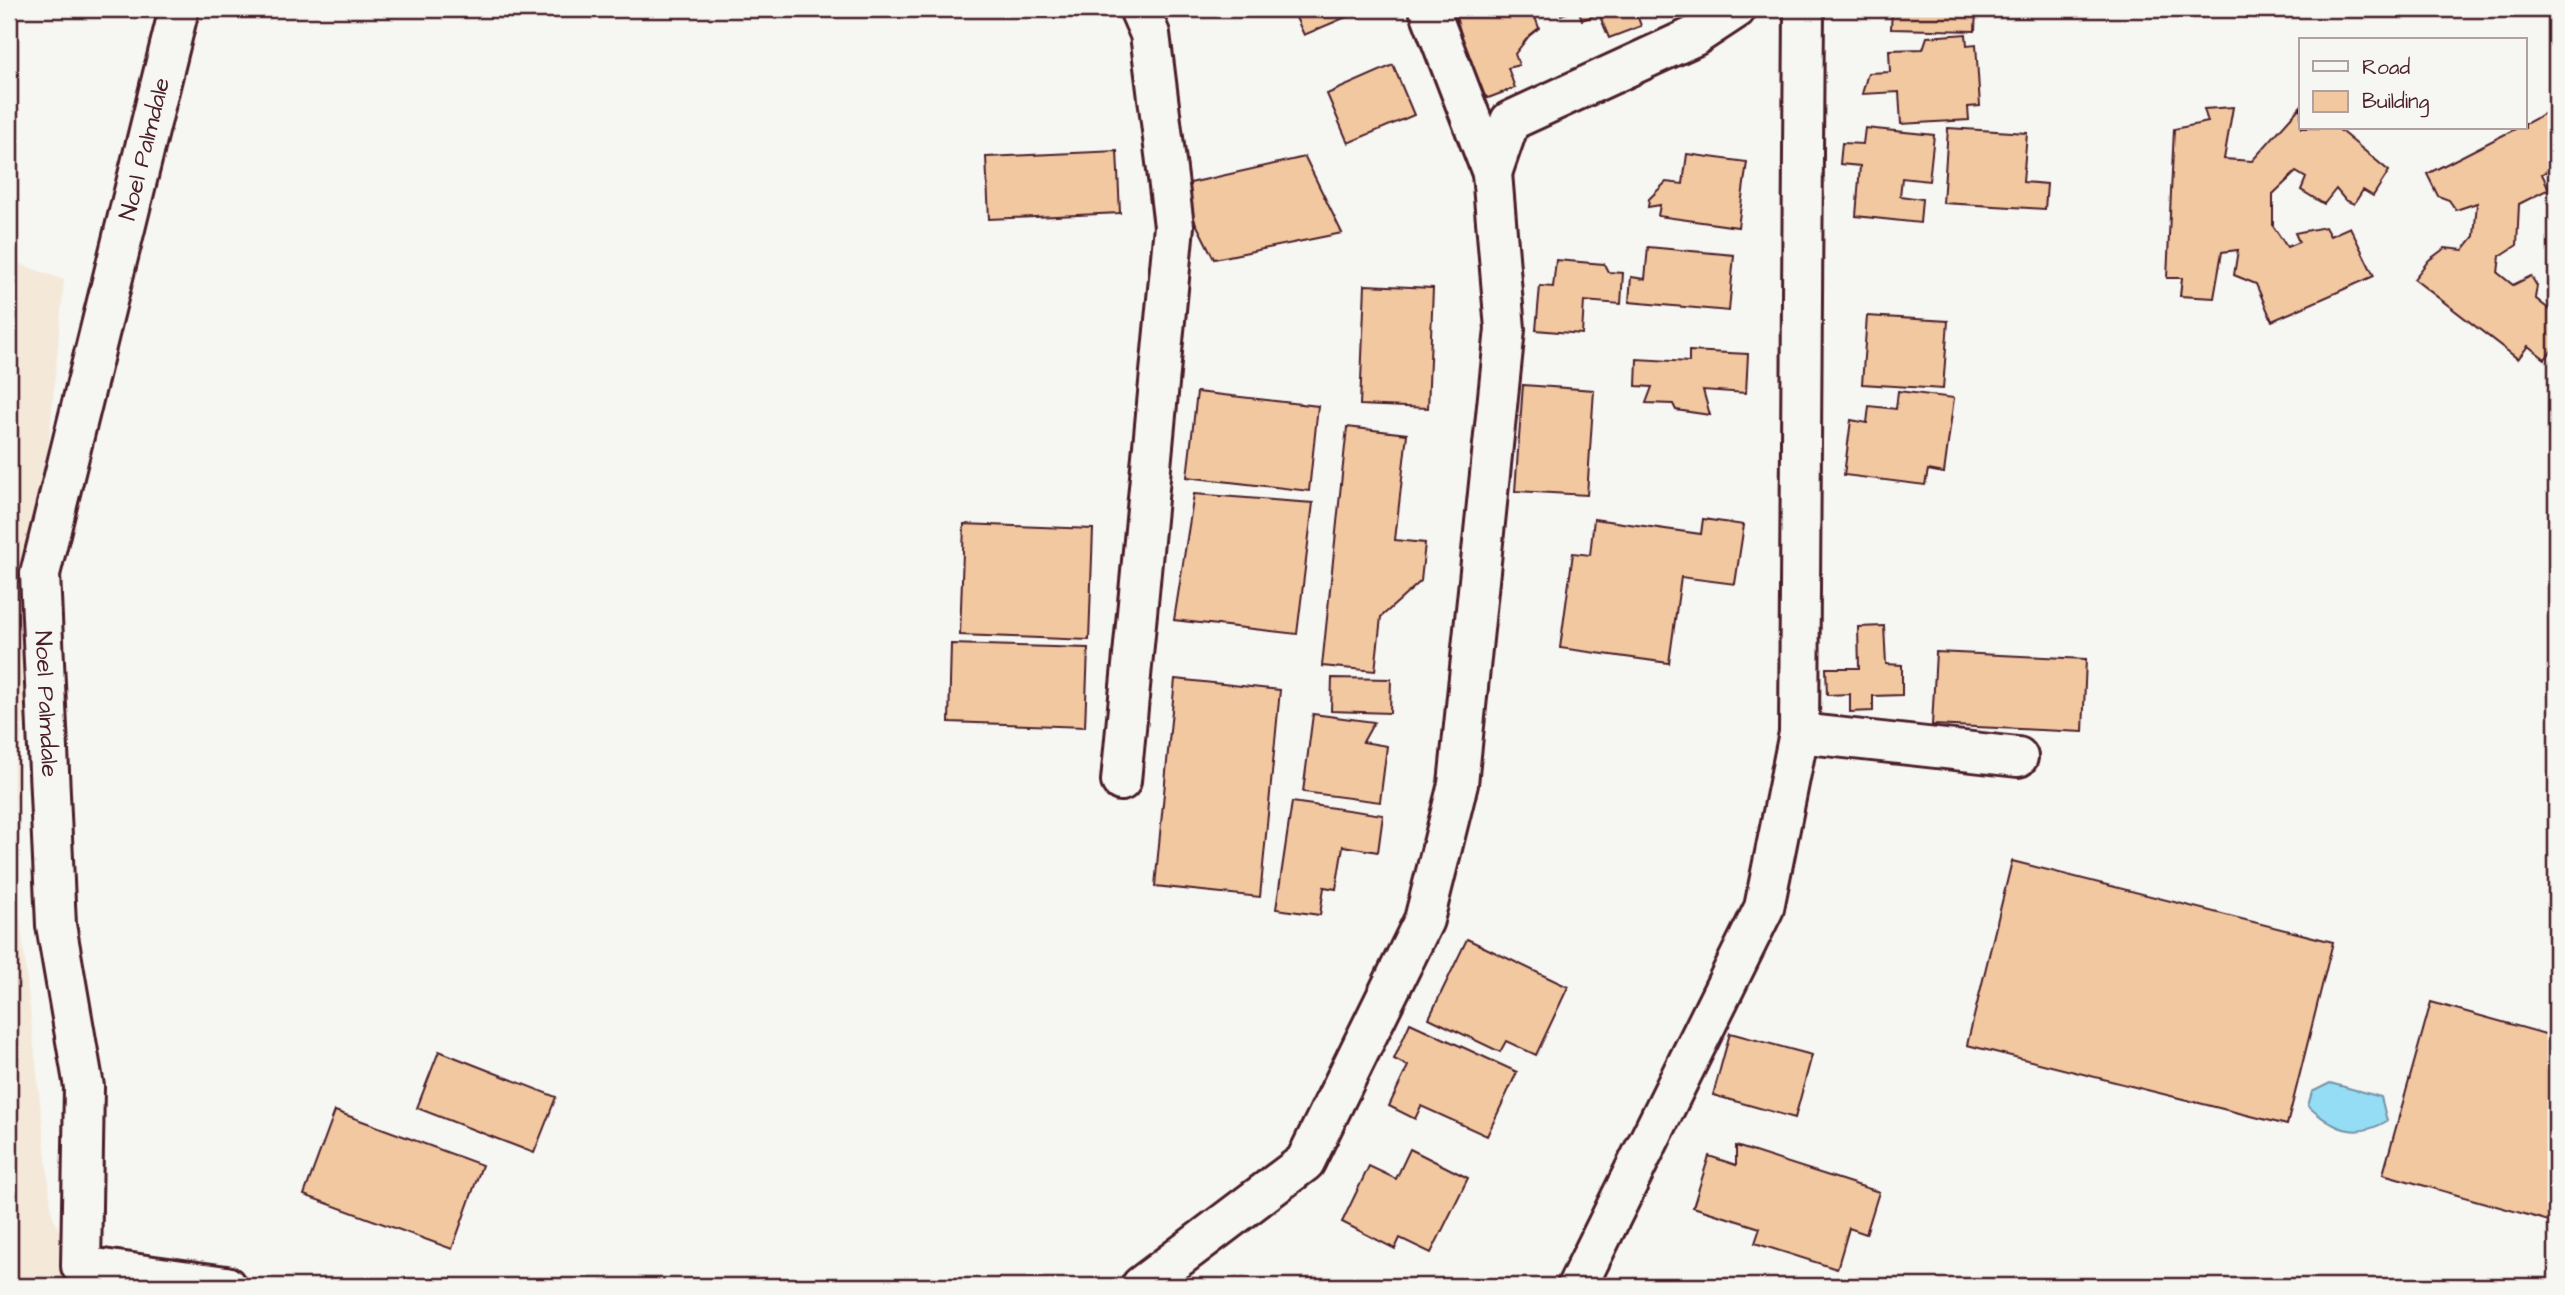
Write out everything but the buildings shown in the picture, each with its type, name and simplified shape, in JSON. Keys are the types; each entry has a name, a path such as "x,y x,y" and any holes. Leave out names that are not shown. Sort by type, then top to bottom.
{"street":[{"name":"Noel Palmdale","path":"179,9 40,574 56,925 84,1087 81,1266 226,1286"},
{"path":"1121,781 1174,226 1150,34 1139,9"},
{"path":"1140,1286 1305,1162 1424,920 1458,784 1506,330 1492,173 1429,9"},
{"path":"1492,173 1510,121 1690,22 1736,9"},
{"path":"1577,1286 1764,908 1799,733 1804,9"},
{"path":"1799,733 2018,757"}],"shaded area":[{"path":"9,260 64,280 12,841 52,1214 82,1286 9,1286"}],"water":[{"path":"2330,1083 2381,1097 2387,1121 2375,1127 2355,1131 2326,1121 2308,1106 2312,1092"}]}
